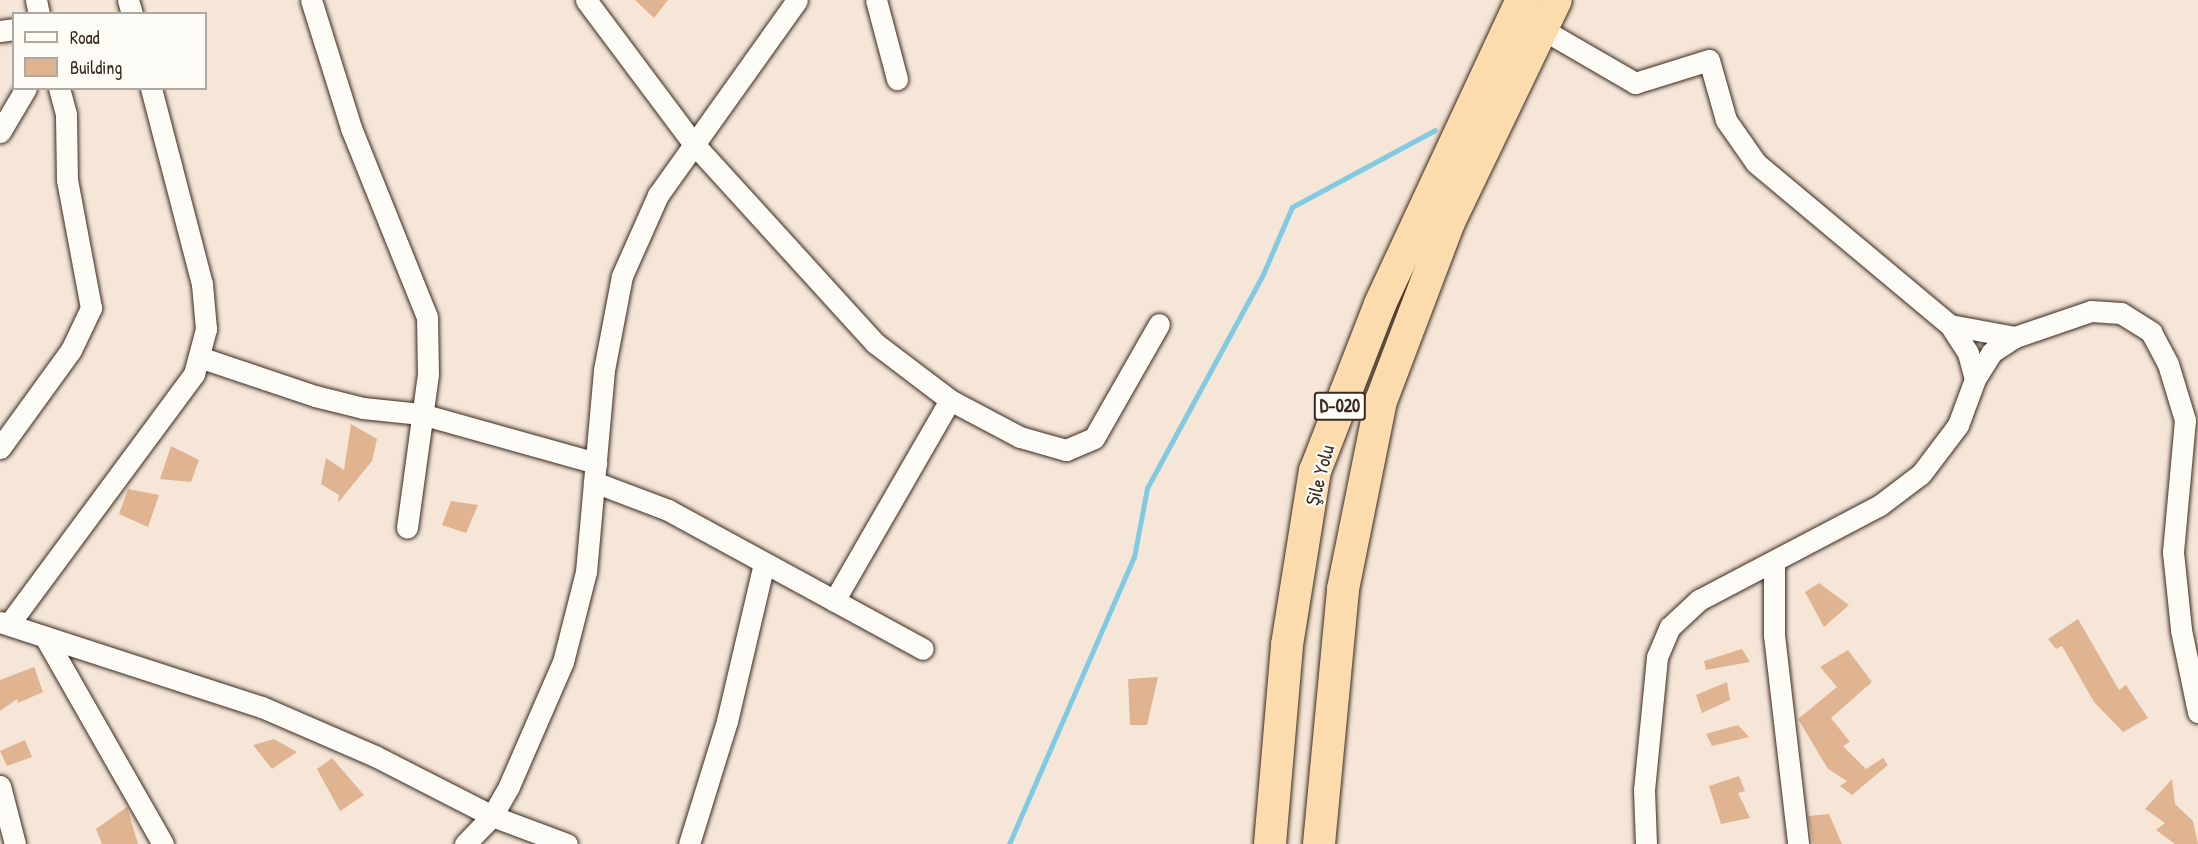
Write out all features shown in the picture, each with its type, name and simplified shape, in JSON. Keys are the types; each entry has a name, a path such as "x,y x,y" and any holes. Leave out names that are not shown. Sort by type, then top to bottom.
{"highway":[{"name":"Şile Yolu","path":"1270,844 1287,645 1315,471 1380,304 1522,0"},
{"name":"D-020","path":"1319,844 1342,589 1381,401 1449,222 1556,0"}],"street":[{"path":"311,0 351,128 427,317 429,364 407,528"},
{"path":"586,0 693,143 875,343 950,400 1020,437 1066,450 1094,438 1159,324"},
{"path":"465,844 492,816 563,662 586,572 604,370 622,276 658,195 797,0"},
{"path":"876,0 897,79"},
{"path":"1542,29 1635,82 1709,60 1726,120 1756,163 1950,325 1968,353 1975,379"},
{"path":"0,132 25,90"},
{"path":"0,448 71,350 91,308 67,180 66,114 60,90"},
{"path":"152,90 202,284 207,329 194,374 4,623 262,707 375,756 492,816 567,844"},
{"path":"1646,844 1644,789 1657,657 1670,627 1699,600 1880,506 1921,474 1958,425 1975,379 1992,352 2015,337 2091,310 2121,313 2151,332 2168,364 2185,420 2173,552 2181,630 2198,712"},
{"path":"1950,325 2015,337"},
{"path":"199,357 315,396 363,408 421,414 595,472 923,650"},
{"path":"834,601 950,400"},
{"path":"1774,561 1774,635 1798,844"},
{"path":"689,844 724,732 764,563"},
{"path":"45,637 163,844"},
{"path":"0,786 15,844"}],"building":[{"path":"635,0 668,0 654,18"},
{"path":"351,424 377,439 372,461 338,503 339,495 321,484 326,458 344,470"},
{"path":"171,446 199,460 191,482 160,479"},
{"path":"128,489 159,495 148,527 119,514"},
{"path":"451,501 478,505 466,533 442,525"},
{"path":"1819,583 1849,605 1824,627 1805,592"},
{"path":"2078,619 2119,690 2126,685 2148,718 2123,732 2094,702 2062,646 2056,649 2048,639"},
{"path":"1742,649 1750,662 1706,670 1704,661"},
{"path":"1848,650 1872,682 1831,718 1850,742 1843,746 1866,769 1883,758 1888,765 1852,795 1840,786 1847,781 1828,769 1798,719 1837,687 1820,667"},
{"path":"34,667 43,692 18,703 17,699 0,711 0,680"},
{"path":"1158,677 1147,725 1130,725 1128,679"},
{"path":"1727,682 1730,700 1702,713 1696,695"},
{"path":"1738,725 1749,737 1712,746 1706,734"},
{"path":"274,739 297,752 272,769 253,745"},
{"path":"25,740 32,757 7,766 0,751"},
{"path":"332,758 364,795 340,811 317,769"},
{"path":"1739,776 1745,791 1738,793 1750,818 1721,824 1709,786"},
{"path":"2172,779 2175,804 2193,821 2198,844 2175,844 2156,830 2165,823 2145,809"},
{"path":"127,807 138,844 102,844 96,829"},
{"path":"1829,814 1842,844 1813,844 1808,816"}],"waterway":[{"path":"1009,844 1134,557 1147,488 1263,274 1292,207 1435,130"}]}
